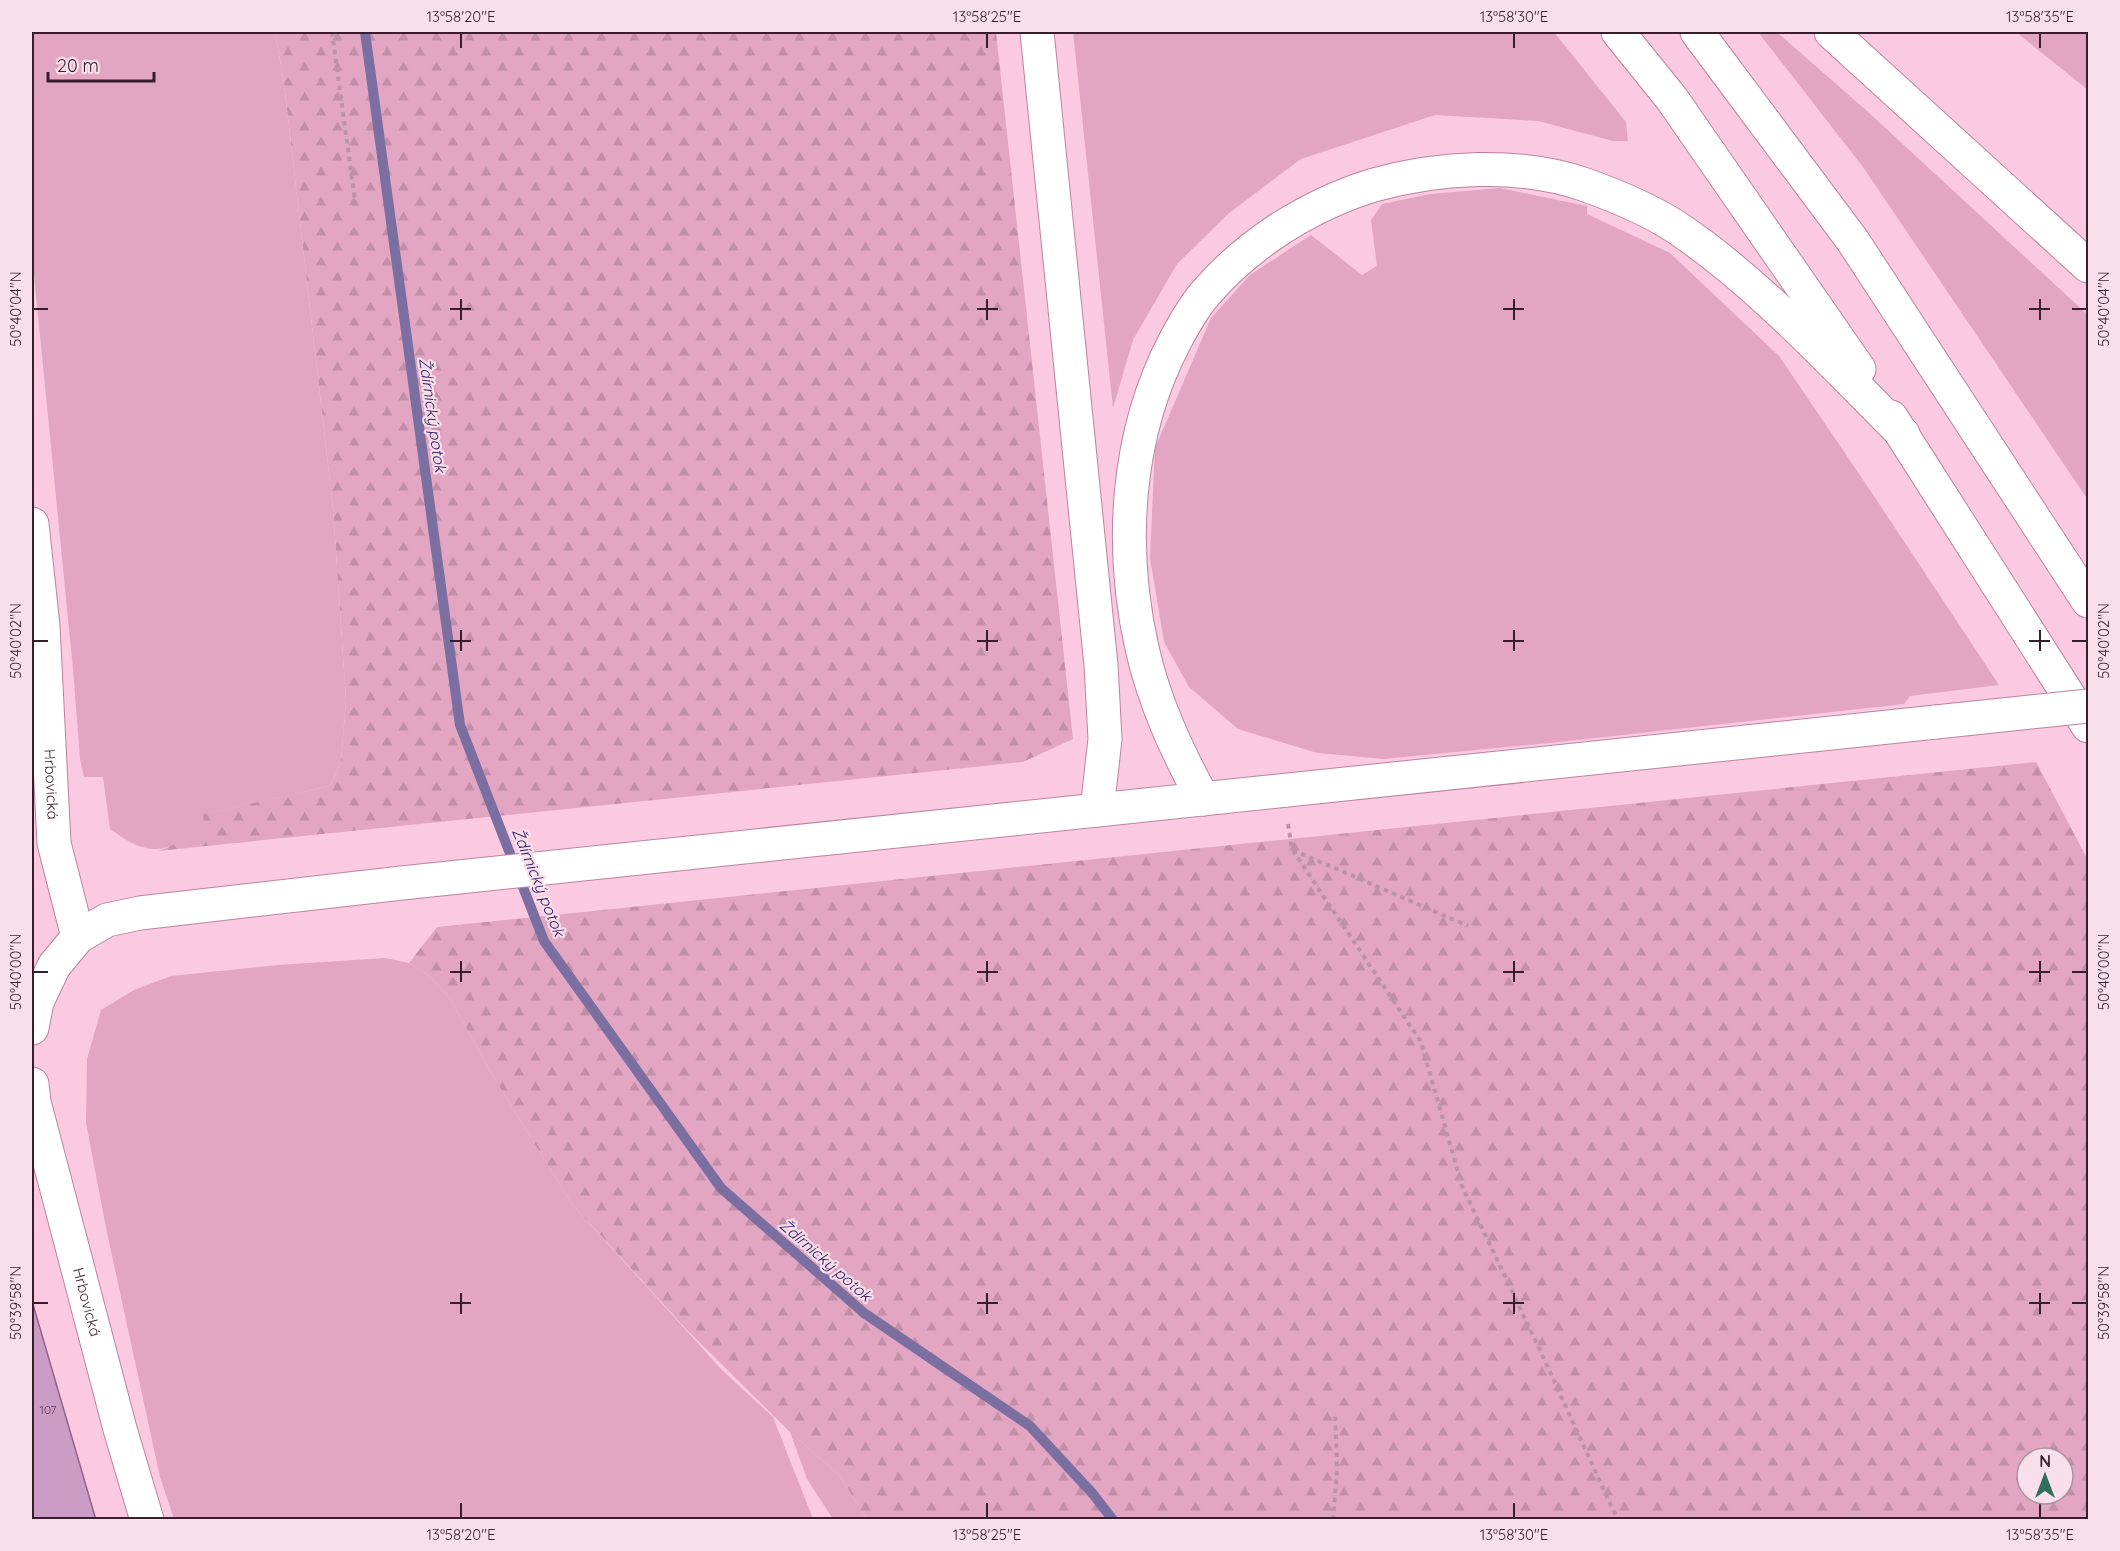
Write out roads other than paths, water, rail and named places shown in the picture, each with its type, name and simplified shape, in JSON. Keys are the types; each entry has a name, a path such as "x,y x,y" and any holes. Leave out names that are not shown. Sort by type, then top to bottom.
{"main road":[{"path":"1037,32 1101,665 1105,739 1097,810"},
{"path":"1618,32 1672,99 1903,434 2088,726"},
{"path":"1697,32 1853,241 2088,602"},
{"path":"1831,32 2088,266"},
{"path":"1203,799 1176,749 1159,705 1143,650 1135,607 1129,531 1136,455 1153,389 1162,366 1180,331 1202,297 1232,265 1266,238 1302,215 1346,193 1395,179 1440,172 1489,170 1530,173 1580,183 1628,202 1673,225 1723,261 1818,349 1903,434"},
{"name":"Hrbovická","path":"32,524 43,626 43,845 78,937"},
{"path":"32,1028 37,1002 54,966 78,937 107,920 140,913 606,861 2088,706"},
{"name":"Hrbovická","path":"32,1084 37,1113 120,1429 147,1520"}],"waterway":[{"name":"Ždírnický potok","path":"365,32 460,725 544,941 721,1188 864,1313 1030,1426 1093,1494 1113,1520"}]}
